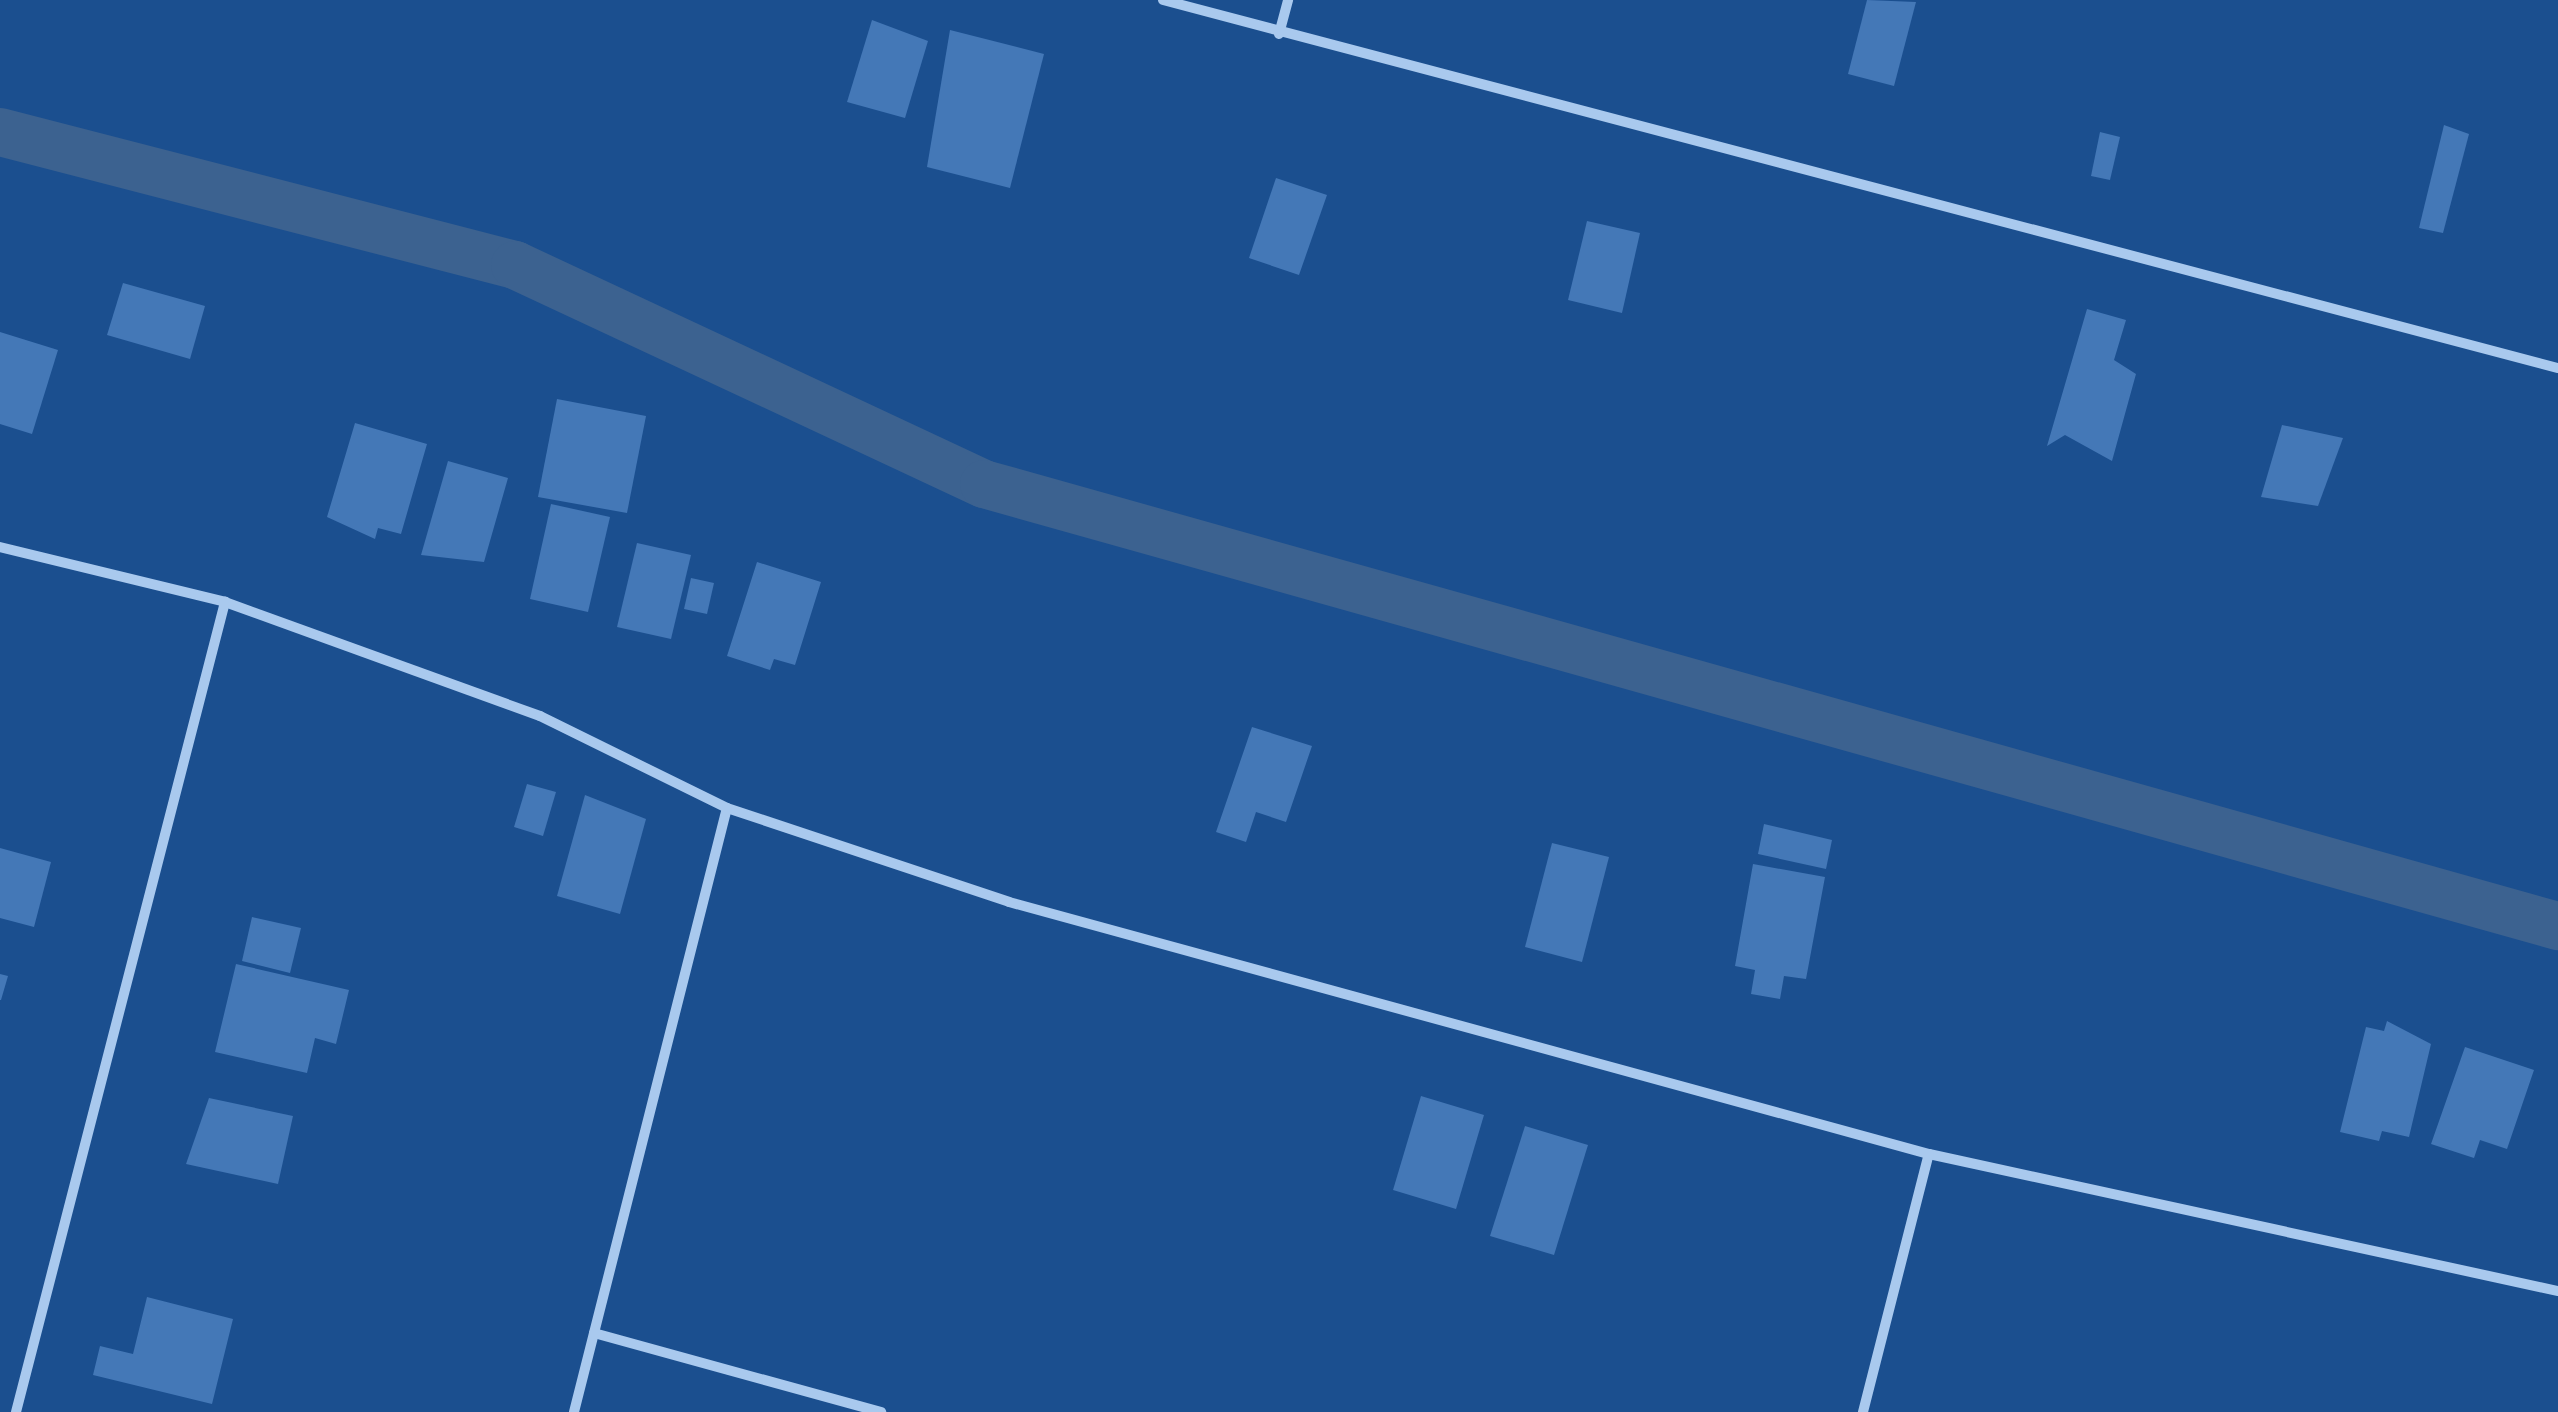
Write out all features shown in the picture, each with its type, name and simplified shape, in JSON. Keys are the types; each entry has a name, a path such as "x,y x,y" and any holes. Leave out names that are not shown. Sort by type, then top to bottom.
{"street":[{"path":"1163,0 1279,34 2558,368"},
{"path":"1279,34 1288,0"},
{"path":"0,547 225,602 540,716 727,808 1009,902 1929,1154 2558,1291"},
{"path":"16,1412 225,602"},
{"path":"574,1412 727,808"},
{"path":"1863,1412 1929,1154"},
{"path":"594,1333 880,1412"}],"building":[{"path":"1867,0 1916,2 1894,86 1848,74"},
{"path":"872,20 928,41 905,118 847,102"},
{"path":"950,30 1044,54 1010,188 927,167"},
{"path":"2444,125 2469,134 2443,233 2419,228"},
{"path":"2100,132 2120,137 2110,180 2091,176"},
{"path":"1276,178 1327,195 1299,275 1249,258"},
{"path":"1587,221 1640,233 1622,313 1568,300"},
{"path":"123,283 205,306 190,359 107,335"},
{"path":"2087,309 2126,320 2114,360 2136,374 2112,461 2065,435 2047,446"},
{"path":"0,332 58,350 32,434 0,424"},
{"path":"557,399 646,416 627,513 538,497"},
{"path":"355,423 427,444 401,534 378,528 375,539 327,517"},
{"path":"2282,425 2343,438 2318,506 2261,497"},
{"path":"448,461 508,478 484,562 421,555"},
{"path":"551,504 610,517 588,612 530,599"},
{"path":"637,543 691,555 671,639 617,627"},
{"path":"757,562 821,582 795,665 774,659 770,670 727,656"},
{"path":"691,578 714,583 707,614 684,609"},
{"path":"1252,727 1312,746 1286,822 1256,812 1246,842 1216,832"},
{"path":"527,784 556,792 543,836 514,827"},
{"path":"585,795 646,819 620,914 557,896"},
{"path":"1764,824 1832,840 1826,869 1758,854"},
{"path":"1552,843 1609,857 1582,962 1525,947"},
{"path":"0,848 51,862 34,927 0,918"},
{"path":"1753,864 1825,877 1806,979 1784,976 1780,999 1751,994 1755,970 1735,966"},
{"path":"252,917 301,928 290,973 242,961"},
{"path":"236,964 349,990 336,1044 315,1038 307,1073 215,1052"},
{"path":"0,974 8,976 1,1000 0,1000"},
{"path":"2387,1021 2431,1044 2409,1137 2382,1131 2379,1141 2340,1132 2366,1027 2384,1031"},
{"path":"2465,1047 2534,1070 2507,1149 2480,1140 2474,1158 2431,1144"},
{"path":"1421,1096 1484,1115 1456,1209 1393,1190"},
{"path":"209,1098 293,1116 278,1184 186,1164"},
{"path":"1525,1126 1588,1145 1554,1255 1490,1236"},
{"path":"147,1297 233,1319 212,1404 93,1375 100,1346 133,1354"}],"waterway":[{"path":"0,132 515,265 984,484 2558,926"}]}
